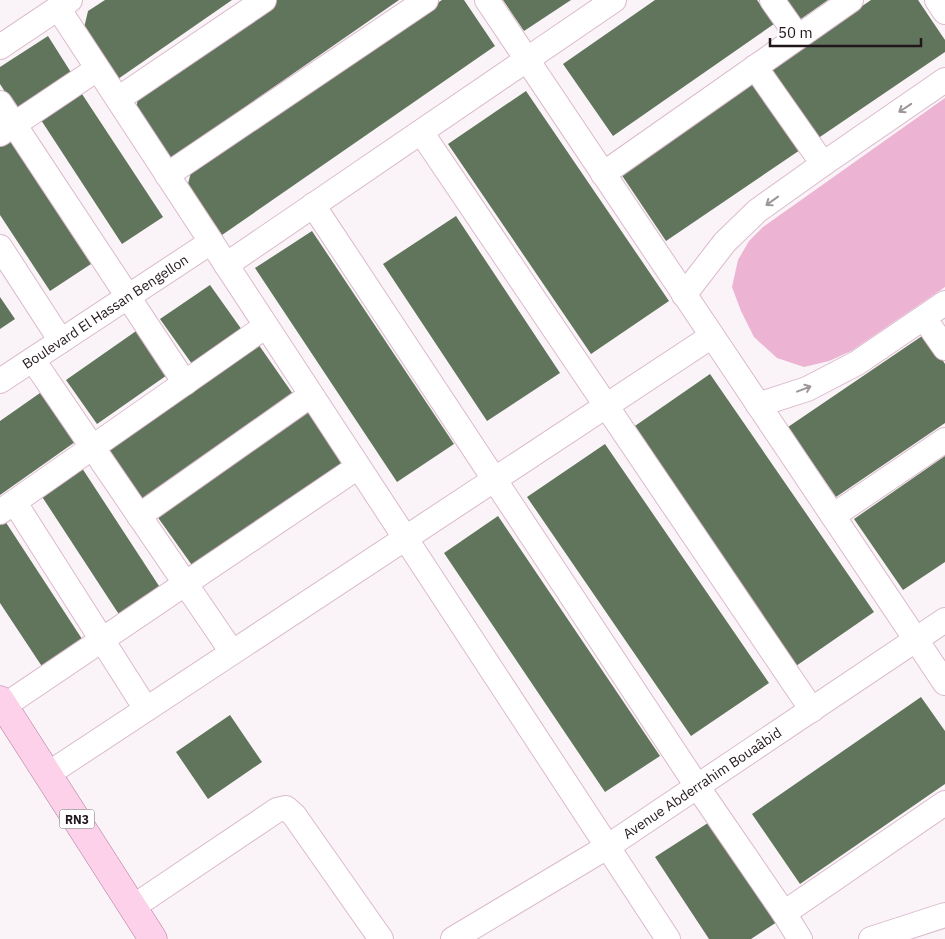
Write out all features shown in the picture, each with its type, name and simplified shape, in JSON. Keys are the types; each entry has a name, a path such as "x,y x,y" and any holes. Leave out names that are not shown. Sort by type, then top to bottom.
{"main road":[{"name":"RN3","path":"2,703 153,939"}],"street":[{"path":"118,99 264,0"},
{"path":"167,175 426,0"},
{"path":"487,0 945,683"},
{"path":"226,265 614,0"},
{"path":"772,0 798,37"},
{"path":"603,174 851,0"},
{"path":"937,0 945,12"},
{"path":"0,47 64,4 97,69 668,939"},
{"path":"756,67 823,164"},
{"path":"7,129 97,69"},
{"path":"684,295 725,242 758,211 945,80"},
{"path":"0,103 7,129 128,297 185,383"},
{"path":"421,132 812,710"},
{"path":"313,206 800,939"},
{"name":"Boulevard El Hassan Bengellon","path":"0,381 211,242"},
{"path":"0,247 61,341"},
{"path":"758,405 807,389 857,363 945,303"},
{"path":"924,318 945,348"},
{"path":"146,708 103,640 7,508 266,326"},
{"path":"48,774 712,336"},
{"path":"33,360 232,652"},
{"path":"139,516 311,395"},
{"path":"833,516 945,440"},
{"path":"2,703 103,640 358,467"},
{"name":"Avenue Abderrahim Bouaâbid","path":"453,939 607,847 945,620"},
{"path":"784,913 945,803"},
{"path":"133,906 277,810 286,808 294,814 381,939"},
{"path":"871,939 945,915"}],"shaded area":[{"path":"945,98 945,287 851,351 829,361 804,367 777,358 754,337 732,287 738,260 749,241 763,227"}],"building":[{"path":"105,0 232,0 118,79 84,28 88,11"},
{"path":"277,0 399,0 169,160 136,109 139,92"},
{"path":"442,0 464,0 495,46 222,235 188,184 192,168"},
{"path":"503,0 571,0 524,31"},
{"path":"655,0 757,0 774,24 613,136 563,64"},
{"path":"783,0 828,0 798,21"},
{"path":"871,0 918,0 945,40 945,52 814,141 766,71"},
{"path":"48,36 72,74 16,109 0,84 0,67"},
{"path":"756,79 803,148 666,241 619,171"},
{"path":"526,91 669,301 591,354 448,144"},
{"path":"82,94 163,217 122,244 41,120"},
{"path":"10,141 91,264 50,291 0,215 0,147"},
{"path":"456,216 560,373 487,421 383,264"},
{"path":"312,231 454,444 397,482 255,268"},
{"path":"210,285 242,330 192,364 160,319"},
{"path":"0,297 15,319 0,329"},
{"path":"139,329 170,373 97,424 66,380"},
{"path":"925,334 945,364 945,423 836,497 788,427"},
{"path":"256,341 295,397 145,503 105,448"},
{"path":"710,374 874,612 796,666 632,428"},
{"path":"40,393 75,442 0,495 0,421"},
{"path":"305,406 345,462 194,568 154,512"},
{"path":"605,444 769,683 691,736 527,497"},
{"path":"945,456 945,562 903,590 854,519"},
{"path":"80,465 161,589 120,616 39,492"},
{"path":"498,516 660,756 605,792 444,553"},
{"path":"3,518 84,642 43,668 0,603 0,520"},
{"path":"921,697 945,731 945,784 800,884 752,814"},
{"path":"230,715 262,762 208,799 176,752"},
{"path":"711,821 777,922 751,939 709,939 655,857"}]}
